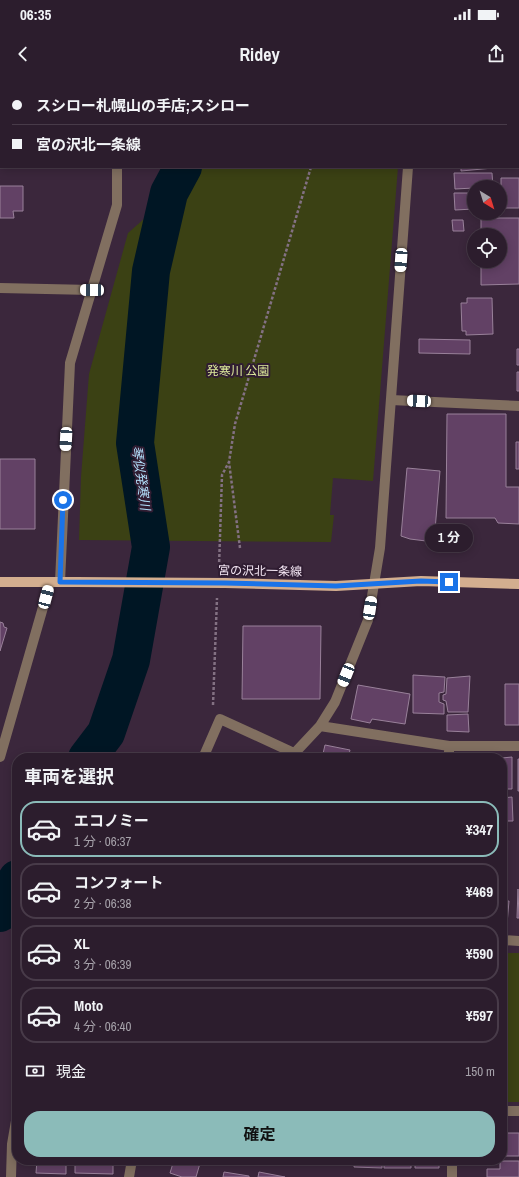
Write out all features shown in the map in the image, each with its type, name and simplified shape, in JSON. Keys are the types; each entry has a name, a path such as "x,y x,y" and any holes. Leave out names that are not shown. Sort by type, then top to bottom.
{"main road":[{"name":"宮の沢北一条線","path":"0,582 225,583 336,586 421,581 519,584"}],"street":[{"path":"0,757 55,582 70,363 117,205 117,168"},
{"path":"295,753 320,726 335,702 368,620 380,548 408,168"},
{"path":"0,288 92,290"},
{"path":"391,400 519,406"},
{"path":"205,753 220,719 286,753"},
{"path":"320,726 449,746 519,746"},
{"path":"449,746 450,753"},
{"path":"507,940 519,941"},
{"path":"507,1111 519,1111"},
{"path":"11,1177 12,1144"},
{"path":"129,1177 131,1165"},
{"path":"452,1165 452,1177"}],"path":[{"path":"240,548 229,462 235,424 311,168"}],"green space":[{"name":"発寒川 公園","path":"202,168 398,168 373,481 333,478 330,515 334,515 331,542 79,540 81,477 89,374 128,233"},
{"path":"507,953 519,953 519,1102 507,1102"}],"building":[{"path":"461,168 493,168 461,171"},
{"path":"454,173 492,173 492,180 467,180 467,188 455,189"},
{"path":"501,178 519,178 519,208 507,208 507,180 501,180"},
{"path":"0,186 23,186 23,211 13,211 14,218 0,218"},
{"path":"454,193 467,193 467,209 455,210"},
{"path":"507,218 519,218 519,284 481,285 481,268 507,268 507,228 481,228 481,220 507,220"},
{"path":"452,220 463,220 464,231 453,231"},
{"path":"467,298 492,298 493,334 466,335 466,331 462,331 461,303 467,303"},
{"path":"419,339 470,340 470,354 419,353"},
{"path":"517,349 519,349 519,365 517,365"},
{"path":"517,372 519,372 519,391 517,391"},
{"path":"447,414 506,414 506,487 519,487 519,524 498,523 495,518 446,518"},
{"path":"516,442 519,442 519,469 516,469"},
{"path":"0,459 35,459 35,529 0,529"},
{"path":"407,468 440,471 434,542 410,539 401,536"},
{"path":"0,622 7,628 0,651"},
{"path":"243,626 321,626 320,699 242,699"},
{"path":"413,675 445,677 444,692 439,693 439,702 444,704 444,714 413,713"},
{"path":"470,676 468,712 448,712 446,701 443,700 443,695 446,694 447,678"},
{"path":"505,684 519,684 519,725 505,725"},
{"path":"358,685 410,694 405,724 372,719 370,723 351,719"},
{"path":"468,714 469,732 447,731 447,715"},
{"path":"325,745 350,750 349,753 323,753"},
{"path":"512,757 512,789 507,789 507,758"},
{"path":"519,759 519,791 518,791"},
{"path":"512,797 513,821 507,821 507,798"},
{"path":"518,889 519,918 517,918"},
{"path":"507,901 509,901 507,924"},
{"path":"507,1133 519,1133 519,1156 507,1156"},
{"path":"507,1161 519,1161 519,1177 487,1177 487,1169 500,1169 500,1165 507,1165"},
{"path":"37,1165 66,1165 66,1174 36,1173"},
{"path":"75,1165 113,1165 113,1174 75,1173"},
{"path":"172,1165 200,1165 196,1177 182,1177 170,1173"},
{"path":"354,1165 382,1165 382,1168 354,1167"},
{"path":"384,1165 411,1165 411,1168 384,1168"},
{"path":"415,1165 439,1165 439,1168 415,1168"},
{"path":"224,1172 249,1176 249,1177 223,1177"},
{"path":"259,1172 285,1177 258,1177"}],"waterway":[{"name":"琴似発寒川","path":"91,753 106,733 131,660 151,547 135,443 151,271 169,193 182,168"},
{"name":"琴似発寒川","path":"0,913 12,889"}],"route":[{"path":"63,500 60,582 225,583 336,586 421,581 449,582"}]}
